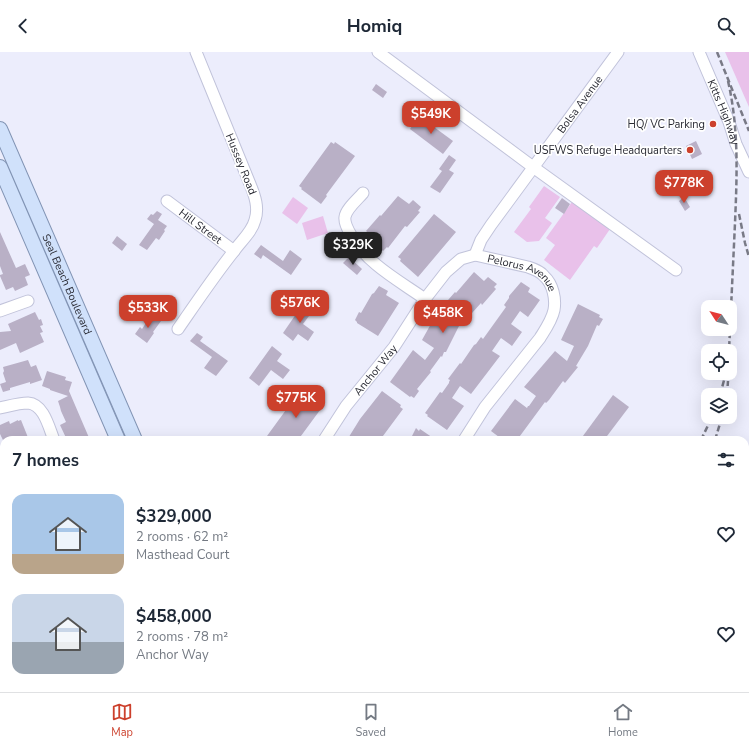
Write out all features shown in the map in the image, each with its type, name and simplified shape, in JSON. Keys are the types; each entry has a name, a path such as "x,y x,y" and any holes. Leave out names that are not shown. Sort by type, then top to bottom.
{"main road":[{"name":"Seal Beach Boulevard","path":"0,128 134,436"},
{"name":"Seal Beach Boulevard","path":"0,167 116,436"}],"street":[{"name":"Hussey Road","path":"178,329 247,234 255,222 257,211 255,197 196,52"},
{"path":"378,52 533,167 676,270"},
{"name":"Bolsa Avenue","path":"475,256 481,240 618,52"},
{"name":"Kitts Highway","path":"699,52 729,122 736,144 749,172"},
{"path":"363,193 348,209 345,217 347,229 356,244 371,260 425,299"},
{"name":"Hill Street","path":"167,201 234,251"},
{"name":"Pelorus Avenue","path":"425,299 446,272 461,259 475,256 528,266 543,274 548,280 553,291 555,302 553,312 545,330 485,407 467,436"},
{"name":"Anchor Way","path":"327,436 346,406 394,347 425,299"},
{"path":"0,311 28,301"},
{"path":"0,408 28,403 34,404 44,412 52,436"}],"shaded area":[{"path":"725,52 749,52 749,107"},
{"path":"544,186 560,197 545,218 552,223 539,241 527,242 514,232 531,209 529,207"},
{"path":"293,197 308,208 297,224 282,213"},
{"path":"572,202 610,229 597,248 594,246 570,280 544,260 555,245 546,238"},
{"path":"323,216 328,233 307,240 302,223"}],"building":[{"path":"376,84 387,92 383,98 372,90"},
{"path":"419,116 453,141 443,154 410,129"},
{"name":"USFWS Refuge Headquarters","path":"696,141 702,154 692,159 686,146"},
{"path":"331,142 334,144 335,142 355,156 321,204 299,186"},
{"path":"449,155 456,160 449,170 454,173 440,193 430,187 442,171 439,169"},
{"path":"398,196 409,204 413,200 421,207 418,211 420,212 407,227 405,226 388,248 387,247 383,251 375,244 378,241 366,231"},
{"path":"684,197 690,207 685,211 679,201"},
{"path":"562,198 570,204 564,214 555,208"},
{"path":"157,211 162,214 158,220 167,226 159,240 156,238 147,250 139,245 154,224 147,219 151,214 153,215"},
{"path":"434,214 456,232 418,277 400,261 401,259 398,257"},
{"path":"0,232 16,268 25,264 30,275 25,277 28,285 15,291 13,287 6,290 0,276 3,274 0,266"},
{"path":"117,236 127,244 122,251 112,243"},
{"path":"261,245 283,261 290,250 302,259 291,275 263,255 261,259 254,254"},
{"path":"349,257 362,269 357,275 343,263"},
{"path":"474,272 484,281 488,277 497,284 494,287 496,289 463,323 461,322 446,352 444,352 442,357 441,356 430,371 431,372 417,389 419,391 414,398 411,396 410,397 390,382 413,350 425,360 434,348 422,340 432,322 445,330 449,322 454,317 442,307"},
{"path":"521,282 530,288 528,292 540,300 528,317 520,311 511,324 522,332 512,346 501,338 492,351 500,356 471,394 460,386 452,398 464,406 447,430 425,413 440,392 442,393 449,383 450,380 448,379 460,363 461,364 474,345 481,337 483,339 506,307 504,305 509,296"},
{"path":"379,286 388,291 386,295 399,303 378,336 357,323 355,320 359,312 361,313 372,294"},
{"path":"305,301 315,308 303,324 314,332 308,341 298,334 293,341 283,333"},
{"path":"578,304 600,315 599,317 603,319 599,326 597,325 588,346 576,366 578,367 565,383 563,381 549,400 546,403 545,402 520,436 498,436 491,431 515,399 527,408 536,396 524,387 555,351 567,361 574,346 561,340"},
{"path":"35,312 39,320 41,319 43,325 40,326 43,332 40,333 44,342 20,353 16,343 0,350 0,332 11,331 8,324"},
{"path":"152,314 161,321 147,343 135,334 140,327 142,329"},
{"path":"197,333 203,337 200,341 228,361 216,376 204,368 212,357 190,341"},
{"path":"272,346 282,354 277,361 290,370 283,379 271,370 259,386 249,378"},
{"path":"28,360 31,367 36,365 42,380 10,388 10,390 3,392 0,384 6,382 3,367"},
{"path":"47,371 66,377 65,380 72,382 69,391 88,436 65,436 60,425 66,422 58,401 68,396 42,386"},
{"path":"382,391 401,405 400,407 403,409 383,436 349,436 360,419"},
{"path":"299,392 323,406 301,436 267,436"},
{"path":"613,395 629,407 607,436 583,436"},
{"path":"21,420 27,436 1,436 0,425 9,421 10,424"},
{"path":"416,428 430,436 412,436"}],"railway":[{"path":"717,52 749,131"},
{"path":"728,81 732,99 736,134 737,170 729,344"},
{"path":"739,214 749,257"},
{"path":"722,388 724,380"},
{"path":"728,381 728,388"},
{"path":"703,436 709,424"},
{"path":"716,436 720,424"}],"place":[{"name":"HQ/ VC Parking","path":"713,124"},
{"name":"USFWS Refuge Headquarters","path":"690,150"}]}
